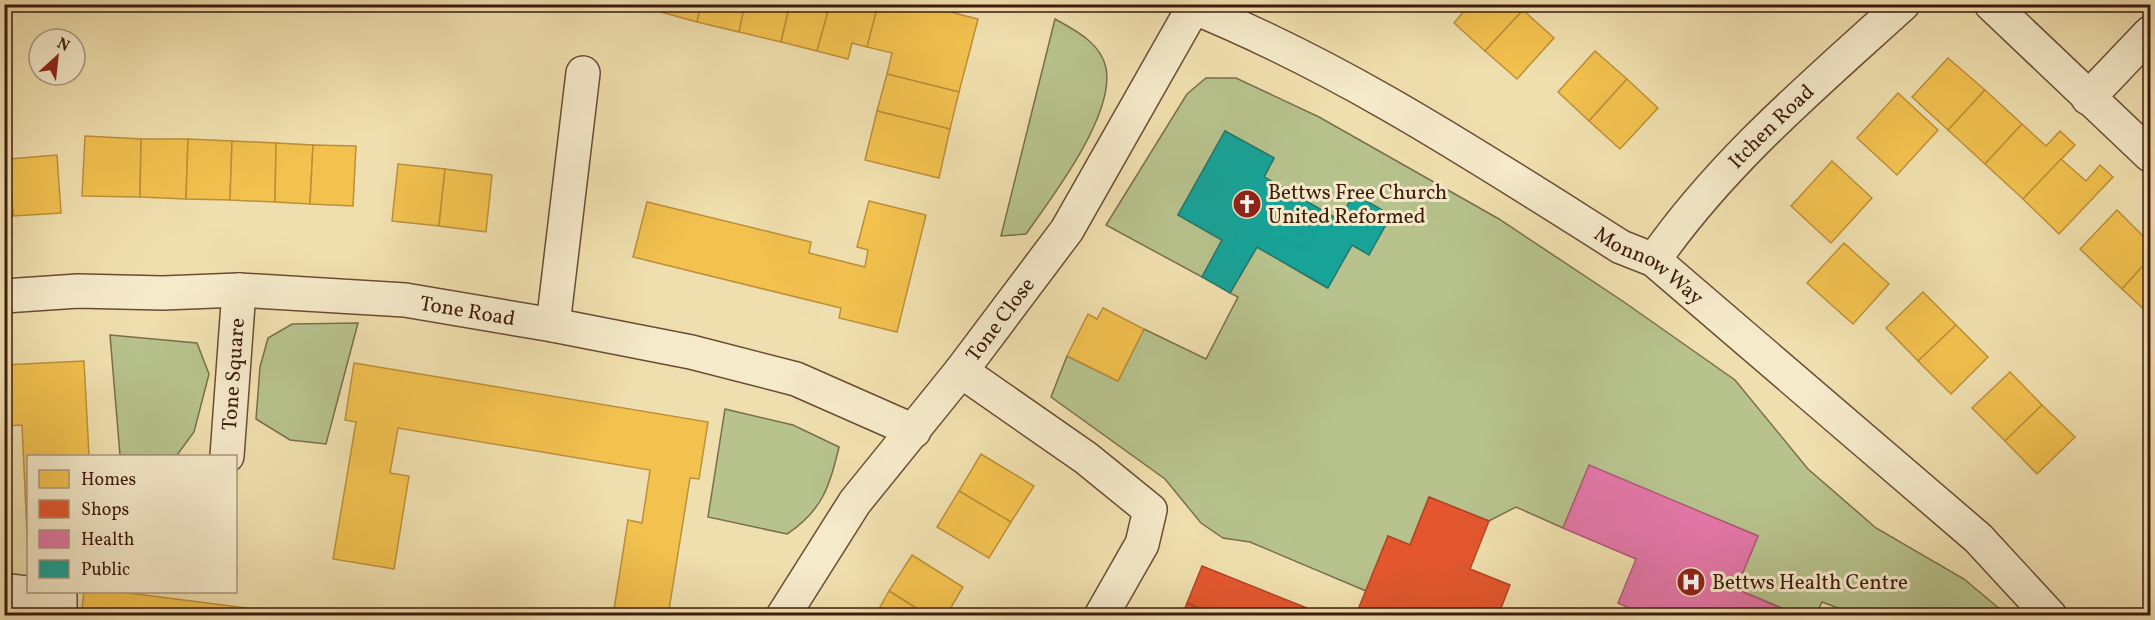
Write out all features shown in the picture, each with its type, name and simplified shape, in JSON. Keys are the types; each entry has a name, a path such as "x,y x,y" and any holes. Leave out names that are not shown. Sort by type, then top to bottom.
{"street":[{"name":"Itchen Road","path":"1654,260 1683,219 1781,115 1904,4"},
{"path":"1990,4 2151,155"},
{"name":"Monnow Way","path":"1189,6 1304,56 1431,127 1621,247 1654,260 1978,538 2050,615"},
{"name":"Tone Close","path":"783,615 855,502 961,371 1067,230 1189,6"},
{"path":"2088,98 2151,33"},
{"path":"553,324 583,73"},
{"name":"Tone Road","path":"4,296 78,291 163,293 239,290 405,300 553,324 691,352 796,379 914,431"},
{"name":"Tone Square","path":"227,455 239,290"},
{"path":"961,371 1086,458 1150,510 1142,544 1101,615"},
{"path":"4,590 27,593"},
{"path":"28,593 60,597 60,615"}],"green space":[{"path":"1055,19 1086,38 1099,51 1106,68 1106,87 1101,109 1079,155 1026,234 1001,236"},
{"path":"1206,78 1236,78 1319,117 1499,219 1624,302 1735,380 1808,469 1876,528 1964,579 2007,615 1857,615 1822,602 1816,615 1799,615 1736,589 1758,536 1589,466 1563,528 1516,507 1489,521 1429,497 1410,545 1388,536 1366,591 1250,542 1223,538 1201,523 1165,479 1051,397 1067,356 1118,381 1144,329 1206,359 1238,297 1230,293 1257,247 1327,288 1352,245 1369,254 1391,216 1354,194 1339,220 1264,177 1274,158 1225,131 1178,215 1222,240 1202,277 1106,225 1187,94"},
{"path":"358,323 326,444 290,440 256,419 260,367 268,338 292,324"},
{"path":"110,335 197,343 209,374 194,432 177,455 120,455"},
{"path":"725,409 793,425 839,447 823,496 809,516 787,534 708,517"}],"building: Homes":[{"path":"628,4 658,4 657,11"},
{"path":"658,4 701,4 697,22 657,11"},
{"path":"701,4 745,4 739,32 697,22"},
{"path":"745,4 790,4 781,42 739,32"},
{"path":"790,4 830,4 817,51 781,42"},
{"path":"830,4 878,5 867,47 852,43 848,59 817,51"},
{"path":"905,4 919,4 978,19 959,92 887,74 892,53 867,47 878,5 903,12"},
{"path":"1470,4 1517,4 1523,10 1485,51 1454,23"},
{"path":"1523,10 1554,38 1517,79 1485,51"},
{"path":"1595,51 1627,79 1589,121 1558,92"},
{"path":"1948,58 1985,90 1948,130 1912,97"},
{"path":"887,74 959,92 950,129 877,111"},
{"path":"1627,79 1658,108 1620,149 1589,121"},
{"path":"1985,90 2022,124 1985,164 1948,130"},
{"path":"1898,93 1938,130 1897,175 1857,138"},
{"path":"877,111 950,129 939,178 865,160"},
{"path":"2022,124 2046,146 2060,131 2075,145 2023,199 1985,164"},
{"path":"85,136 141,139 140,197 82,196"},
{"path":"141,139 188,139 186,199 140,197"},
{"path":"188,139 232,141 230,200 186,199"},
{"path":"232,141 276,143 275,202 230,200"},
{"path":"276,143 313,145 310,204 275,202"},
{"path":"313,145 356,146 353,206 310,204"},
{"path":"57,155 61,213 13,216 9,159"},
{"path":"4,159 9,159 13,216 4,216"},
{"path":"2061,159 2086,181 2100,165 2113,177 2059,234 2023,199"},
{"path":"1832,161 1872,198 1831,243 1791,206"},
{"path":"398,164 445,169 439,226 392,221"},
{"path":"445,169 492,175 486,232 439,226"},
{"path":"869,201 926,215 897,332 839,318 841,308 633,257 647,202 811,242 809,253 865,267 868,250 857,247"},
{"path":"2117,210 2147,240 2150,236 2150,258 2122,289 2080,249"},
{"path":"1844,243 1889,284 1853,324 1807,283"},
{"path":"2150,258 2150,315 2122,289"},
{"path":"1923,292 1956,325 1918,361 1886,328"},
{"path":"1103,308 1144,329 1118,381 1067,356 1088,314 1097,319"},
{"path":"1956,325 1988,357 1951,394 1918,361"},
{"path":"84,361 89,455 27,455 27,533 22,425 4,426 4,365"},
{"path":"354,363 708,422 699,479 690,478 668,616 613,616 628,520 642,523 650,470 398,428 390,473 409,476 394,569 333,559 356,422 345,420"},
{"path":"2010,372 2042,405 2005,441 1972,408"},
{"path":"2042,405 2075,437 2037,474 2005,441"},
{"path":"981,454 1034,486 1011,522 959,491"},
{"path":"959,491 1011,522 989,558 937,527"},
{"path":"912,555 963,587 946,616 929,616 889,591"},
{"path":"889,591 929,616 875,616"},
{"path":"84,593 129,593 310,616 81,616"}],"building: Shops":[{"path":"1429,497 1489,521 1470,569 1510,585 1498,616 1366,616 1357,612 1388,536 1410,545"},
{"path":"1202,566 1327,616 1218,616 1187,603"},
{"path":"1187,603 1218,616 1182,616"}],"building: Health":[{"path":"1589,465 1758,536 1736,589 1799,616 1647,616 1618,603 1636,559 1563,528"}],"building: Public":[{"name":"Bettws Free Church United Reformed","path":"1225,131 1274,158 1264,177 1339,220 1354,194 1391,215 1369,255 1352,245 1328,288 1257,247 1230,293 1202,277 1222,240 1178,215"}],"place":[{"name":"Bettws Free Church United Reformed","path":"1247,204"},
{"name":"Bettws Health Centre","path":"1691,582"}]}
